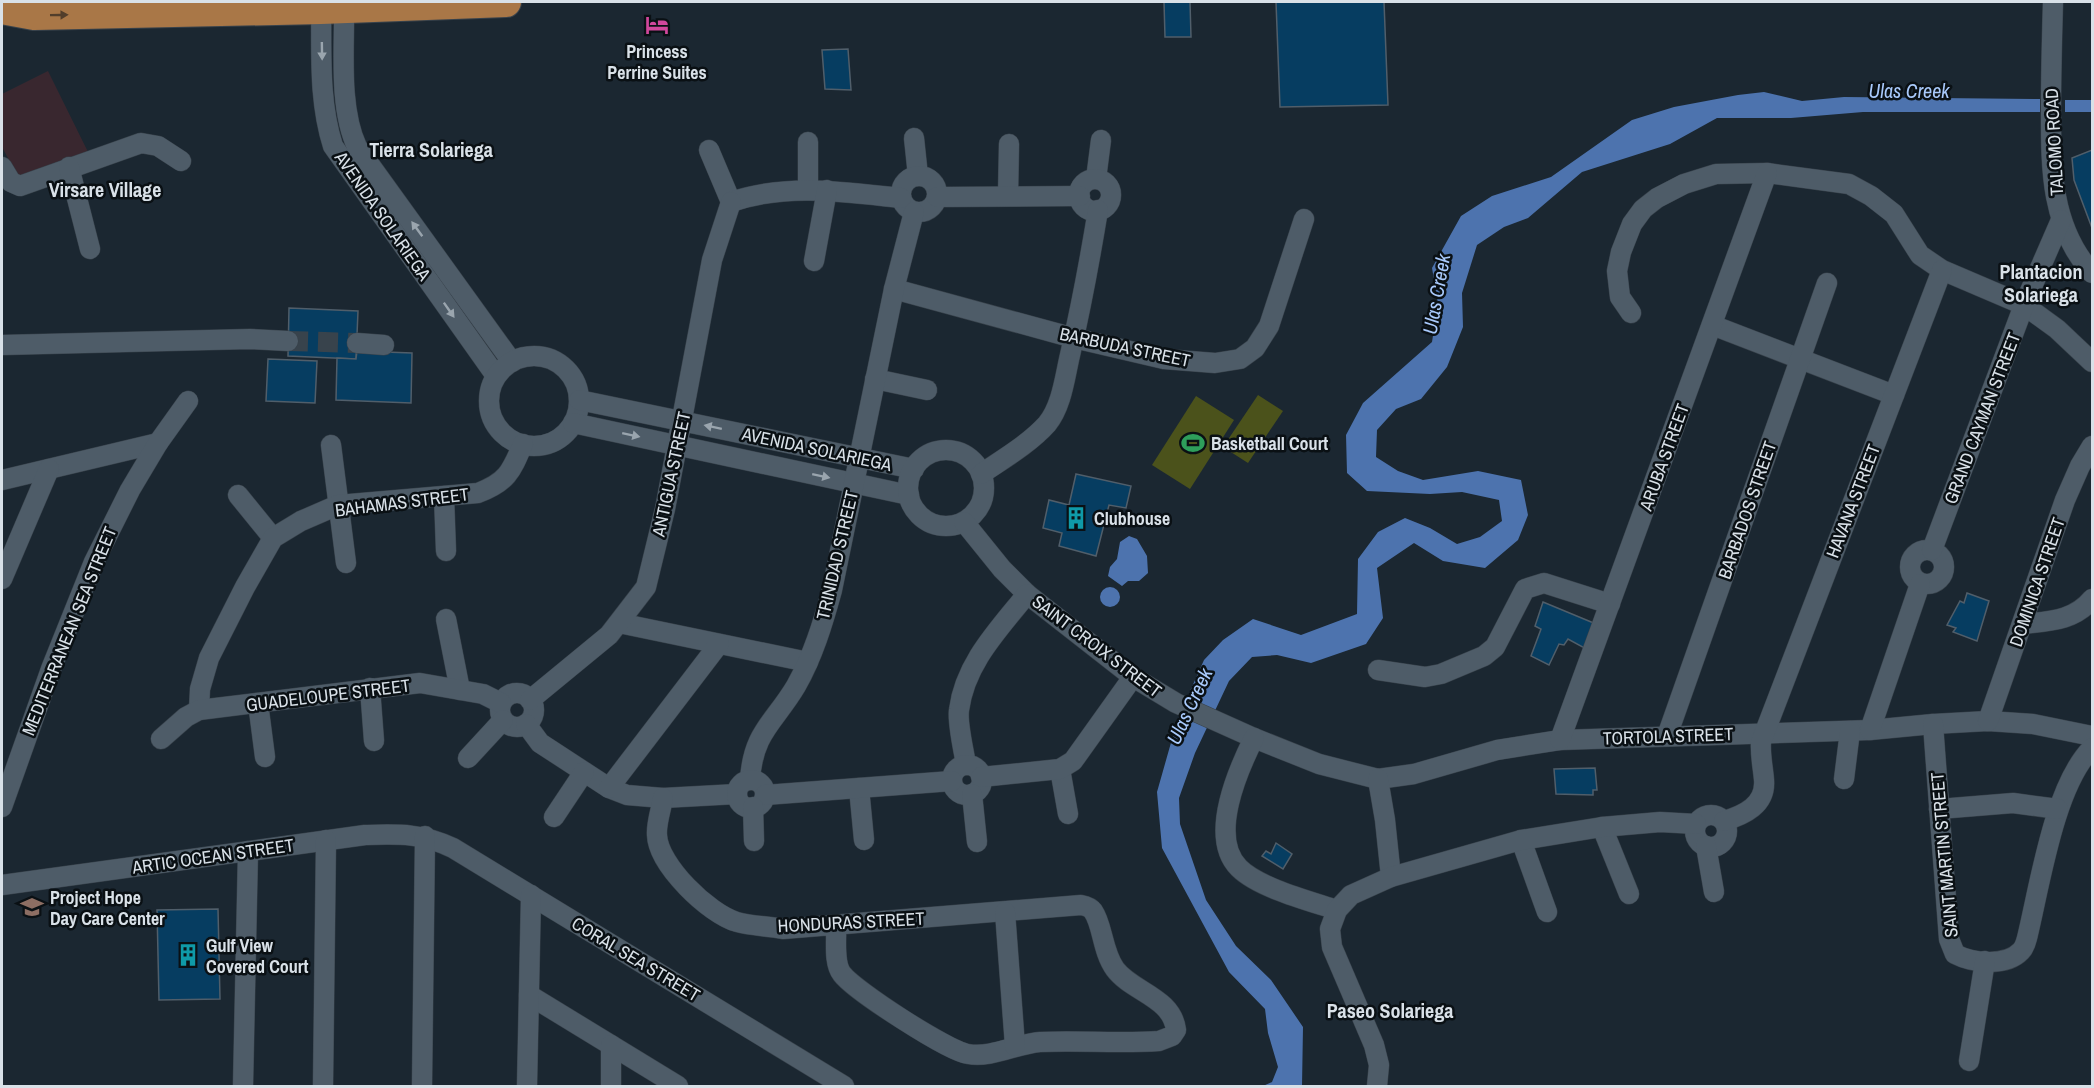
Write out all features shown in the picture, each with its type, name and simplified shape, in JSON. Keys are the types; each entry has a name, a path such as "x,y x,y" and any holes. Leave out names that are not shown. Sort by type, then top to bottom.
{"highway":[{"path":"2,9 34,15 506,2"}],"street":[{"name":"TALOMO ROAD","path":"2053,2 2051,172 2061,220 2076,251 2092,273"},
{"name":"AVENIDA SOLARIEGA","path":"332,5 348,123 357,147 512,362"},
{"name":"AVENIDA SOLARIEGA","path":"332,5 323,101 326,125 333,146 496,376"},
{"path":"914,138 918,176"},
{"path":"1096,179 1101,140"},
{"path":"808,142 817,190 814,261"},
{"path":"2,167 11,182 25,186 69,167 141,143 158,146 181,161"},
{"path":"1008,196 1009,144"},
{"path":"709,150 731,202 751,195 817,190 907,205 926,211 935,202 937,196 934,184 918,176 906,180 902,185 907,205"},
{"path":"351,172 367,160"},
{"path":"69,167 90,249"},
{"path":"1631,313 1620,297 1617,271 1621,252 1632,224 1643,209 1657,198 1684,184 1716,174 1767,174 1849,184 1871,196 1894,214 1920,255 1942,270 2024,305 2057,329 2092,362"},
{"name":"ARUBA STREET","path":"1560,740 1767,174"},
{"path":"1096,179 1107,183 1111,194 1108,205 1098,210 1084,206 1080,196 1080,191 1086,182 1096,179"},
{"path":"937,196 1080,196"},
{"name":"ANTIGUA STREET","path":"531,700 609,635 646,587 678,445 712,260 731,202"},
{"name":"TRINIDAD STREET","path":"744,787 759,740 796,687 808,662 832,590 894,289 907,205"},
{"path":"981,474 1031,439 1048,423 1062,390 1098,210"},
{"name":"BARBUDA STREET","path":"894,289 1074,338 1155,357 1215,363 1240,359 1255,348 1269,326 1304,219"},
{"name":"GRAND CAYMAN STREET","path":"1870,730 1920,584 1912,576 1910,564 1916,554 1932,550 2024,305 2061,220"},
{"path":"419,267 436,256"},
{"name":"HAVANA STREET","path":"1724,820 1743,815 1754,807 1764,790 1761,748 1765,732 1942,270"},
{"name":"BARBADOS STREET","path":"1667,736 1827,283"},
{"path":"1712,325 1894,395"},
{"path":"2,345 250,339 288,341"},
{"path":"357,343 384,345"},
{"path":"526,357 542,357 556,362 572,378 579,400 578,412 573,423 557,440 546,444 523,444 507,436 495,423 490,411 491,387 496,376 512,362 526,357"},
{"path":"875,379 927,390"},
{"name":"AVENIDA SOLARIEGA","path":"579,400 914,469"},
{"name":"MEDITERRANEAN SEA STREET","path":"2,807 51,669 94,562 126,498 158,443 188,401"},
{"name":"AVENIDA SOLARIEGA","path":"573,423 909,495"},
{"path":"2,480 158,443"},
{"name":"BAHAMAS STREET","path":"199,710 200,689 209,658 273,538 301,521 338,505 477,493 491,488 510,473 523,444"},
{"path":"331,445 346,563"},
{"name":"DOMINICA STREET","path":"1988,721 2065,500 2086,472 2092,446"},
{"path":"943,450 955,451 966,456 981,474 984,496 980,506 964,522 953,526 941,526 920,515 913,506 909,495 909,481 914,469 922,459 932,453 943,450"},
{"path":"2,576 49,469"},
{"path":"238,495 273,538"},
{"path":"444,496 446,551"},
{"name":"SAINT CROIX STREET","path":"964,522 1002,569 1027,594 1133,677 1176,703 1254,738"},
{"path":"1378,670 1425,677 1441,674 1484,656 1496,647 1525,589 1534,585 1544,583 1610,604"},
{"path":"1027,594 983,650 969,672 958,711 974,771 980,788 966,795 956,791 952,781 956,770 974,771 1060,769 1073,761 1133,677"},
{"path":"2023,624 2062,620 2079,612 2092,599"},
{"path":"446,619 460,690"},
{"path":"618,623 808,662"},
{"path":"609,788 719,644"},
{"name":"GUADELOUPE STREET","path":"161,738 186,717 199,710 420,683 483,694 502,712"},
{"path":"370,688 374,741"},
{"path":"468,758 502,712 509,695 520,693 531,700 533,705 533,716 526,724 514,727 502,712"},
{"path":"258,703 265,757"},
{"name":"TORTOLA STREET","path":"1254,738 1319,764 1378,779 1414,774 1497,750 1560,740 1850,731 1988,721 2033,724 2092,735"},
{"path":"526,724 540,743 609,788 627,795 663,798 759,783 754,841"},
{"name":"SAINT MARTIN STREET","path":"1932,724 1949,939 1955,954 1964,959 1985,961"},
{"path":"1844,779 1850,731"},
{"path":"2092,735 2092,743"},
{"path":"1254,738 1240,765 1232,790 1226,820 1226,846 1239,868 1262,882 1337,909"},
{"path":"1969,1061 1985,961 2008,959 2021,951 2058,809 2074,771 2092,748"},
{"path":"1060,769 1068,814"},
{"path":"554,817 584,772"},
{"path":"1378,779 1392,877"},
{"path":"759,801 859,788 952,781"},
{"path":"859,788 864,840"},
{"path":"972,794 977,842"},
{"name":"HONDURAS STREET","path":"663,798 657,835 660,849 678,877 711,909 736,921 783,929 1074,905 1089,907 1094,912 1102,942 1115,969 1123,978 1162,1004 1174,1018 1176,1030 1172,1036 1153,1042 1040,1042 1015,1046"},
{"path":"1939,809 2013,803 2058,809"},
{"path":"1715,814 1724,820 1728,830 1725,840 1717,846 1706,846 1698,840 1696,824 1703,816 1715,814"},
{"path":"1377,1086 1379,1065 1374,1045 1332,947 1330,929 1337,909 1351,895 1392,877 1521,840 1666,821 1696,824"},
{"path":"1602,828 1629,894"},
{"name":"ARTIC OCEAN STREET","path":"2,885 326,840 389,834 425,836"},
{"path":"422,1086 425,836"},
{"name":"CORAL SEA STREET","path":"425,836 453,848 844,1086"},
{"path":"323,1086 326,840"},
{"path":"1521,840 1547,912"},
{"path":"1706,846 1714,892"},
{"path":"243,1086 248,851"},
{"path":"527,1086 531,895"},
{"path":"836,925 837,960 841,973 852,983 905,1021 956,1051 984,1055 1015,1046 1005,912"},
{"path":"529,995 678,1086"},
{"path":"611,1086 612,1045"}],"shaded area":[{"path":"48,71 90,156 21,182 2,147 2,94"}],"green space":[{"path":"1258,395 1283,411 1248,463 1223,447"},
{"name":"Basketball Court","path":"1196,396 1234,420 1190,489 1152,465"}],"water":[{"name":"Ulas Creek","path":"1764,92 1802,101 1844,97 2040,99 2040,112 1863,112 1791,118 1717,118 1670,144 1582,172 1528,218 1504,227 1477,245 1462,293 1463,327 1447,367 1421,399 1396,409 1377,430 1376,457 1398,471 1423,480 1478,471 1521,480 1528,515 1518,540 1485,568 1443,561 1414,543 1377,568 1383,618 1366,644 1311,663 1277,655 1252,657 1229,681 1195,753 1179,798 1180,824 1206,900 1236,946 1271,980 1303,1027 1302,1086 1263,1086 1272,1082 1278,1067 1268,1033 1265,1009 1229,972 1162,848 1157,792 1178,718 1204,660 1223,640 1253,619 1301,635 1357,614 1358,559 1378,532 1405,518 1430,528 1457,544 1480,537 1502,521 1499,500 1462,492 1430,494 1367,491 1347,473 1346,435 1363,403 1432,342 1438,303 1432,268 1461,216 1492,196 1551,177 1632,120 1674,107"},
{"path":"2065,100 2092,100 2092,112 2065,112"},
{"path":"1129,536 1137,539 1147,556 1148,573 1139,581 1128,581 1122,586 1108,576 1110,567 1117,559 1120,542"},
{"path":"1110,587 1117,590 1120,597 1117,604 1110,607 1103,604 1100,597 1103,590"}],"building":[{"path":"1164,2 1190,2 1191,37 1165,37"},
{"path":"1276,2 1384,2 1388,105 1280,107"},
{"path":"848,49 851,90 825,89 822,50"},
{"path":"2092,150 2092,228 2074,180 2072,158"},
{"path":"289,308 358,311 356,359 288,356"},
{"path":"357,351 412,353 411,403 336,400 337,358 356,359"},
{"path":"268,359 317,361 315,403 266,401"},
{"name":"Clubhouse","path":"1076,474 1131,486 1126,508 1109,505 1096,556 1059,546 1062,533 1043,528 1049,500 1069,505"},
{"path":"1967,593 1989,601 1977,641 1953,632 1956,628 1947,625 1960,601 1964,603"},
{"path":"1543,602 1596,624 1588,650 1568,639 1564,645 1559,644 1549,665 1531,656 1541,629 1535,626"},
{"path":"1595,768 1597,790 1593,790 1593,795 1556,794 1554,769"},
{"path":"1276,843 1292,854 1283,869 1262,856 1266,851 1271,854"},
{"name":"Gulf View Covered Court","path":"218,909 220,999 159,1000 157,910"}],"tunnel":[{"path":"288,341 357,343"}],"place":[{"name":"Princess Perrine Suites","path":"657,25"},
{"name":"Basketball Court","path":"1193,443"},
{"name":"Clubhouse","path":"1076,518"},
{"name":"Project Hope Day Care Center","path":"32,907"},
{"name":"Gulf View Covered Court","path":"188,955"}],"district":[{"name":"Tierra Solariega","path":"431,149"},
{"name":"Virsare Village","path":"105,189"},
{"name":"Plantacion Solariega","path":"2041,282"},
{"name":"Paseo Solariega","path":"1390,1010"}]}
